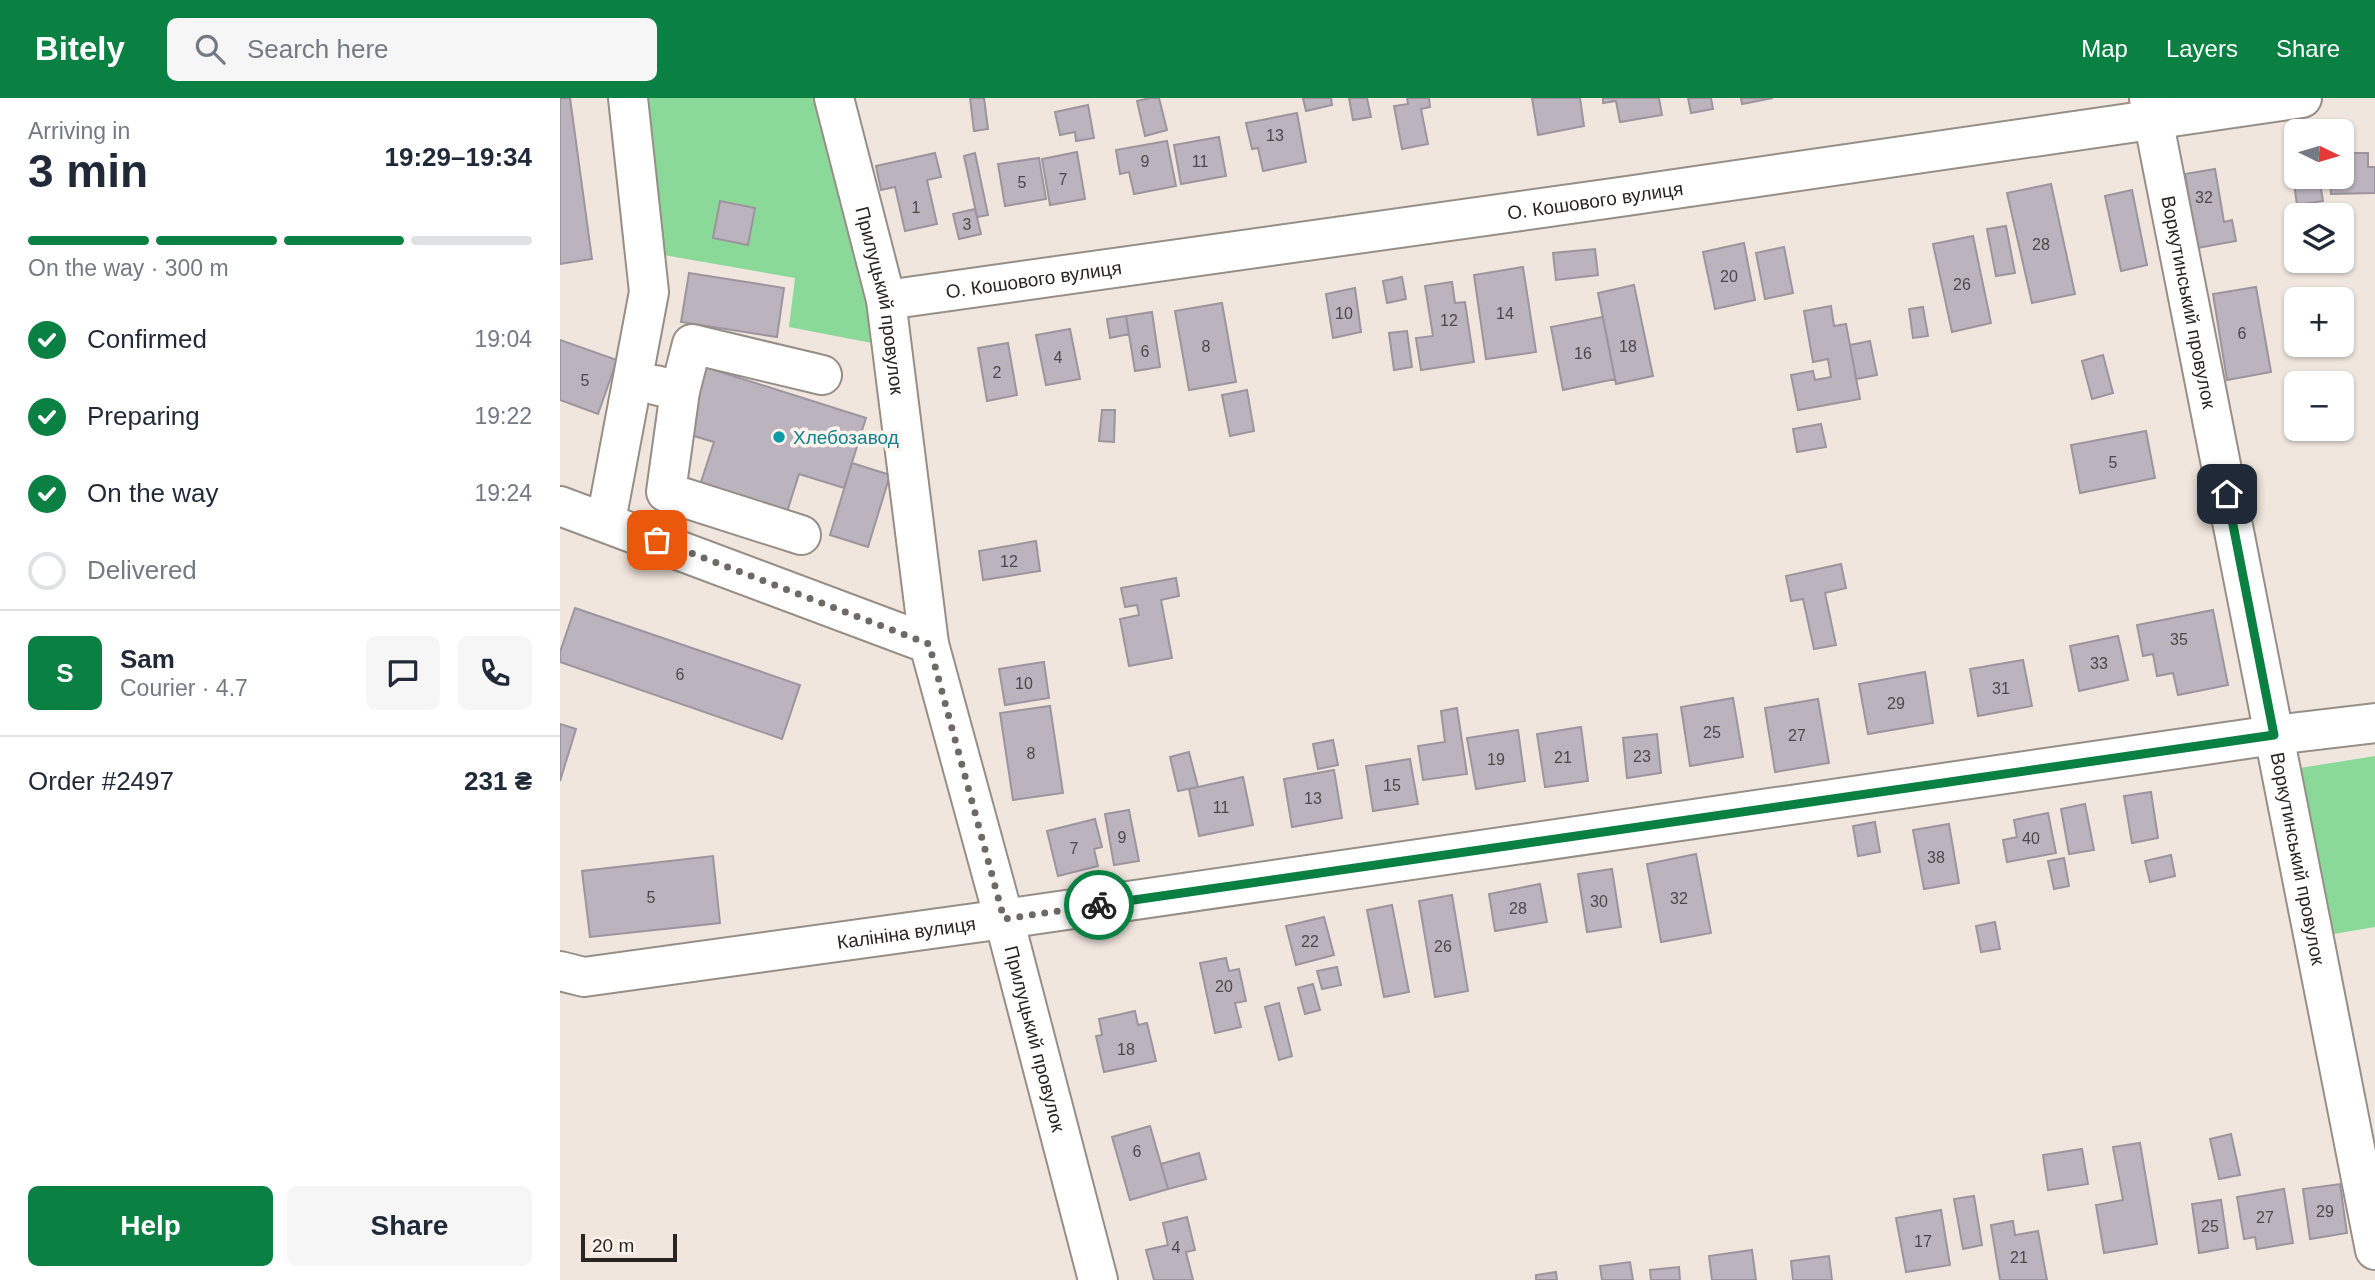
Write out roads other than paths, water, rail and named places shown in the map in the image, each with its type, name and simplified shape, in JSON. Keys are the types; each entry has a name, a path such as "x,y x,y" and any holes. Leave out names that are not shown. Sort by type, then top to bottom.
{"street":[{"path":"606,521 649,292 628,98"},
{"name":"Прилуцький провулок","path":"834,98 886,300 929,644 1098,1280"},
{"name":"О. Кошового вулиця","path":"886,300 1634,195 2152,108 2302,98"},
{"name":"Воркутинський провулок","path":"2152,108 2375,1250"},
{"path":"801,535 666,492 680,391 692,344 822,375"},
{"path":"632,379 680,391"},
{"path":"560,506 929,644"},
{"name":"Калініна вулиця","path":"560,971 584,977 1004,919 2274,735 2375,723"}],"place":[{"name":"Хлебозавод","path":"779,437"}]}
